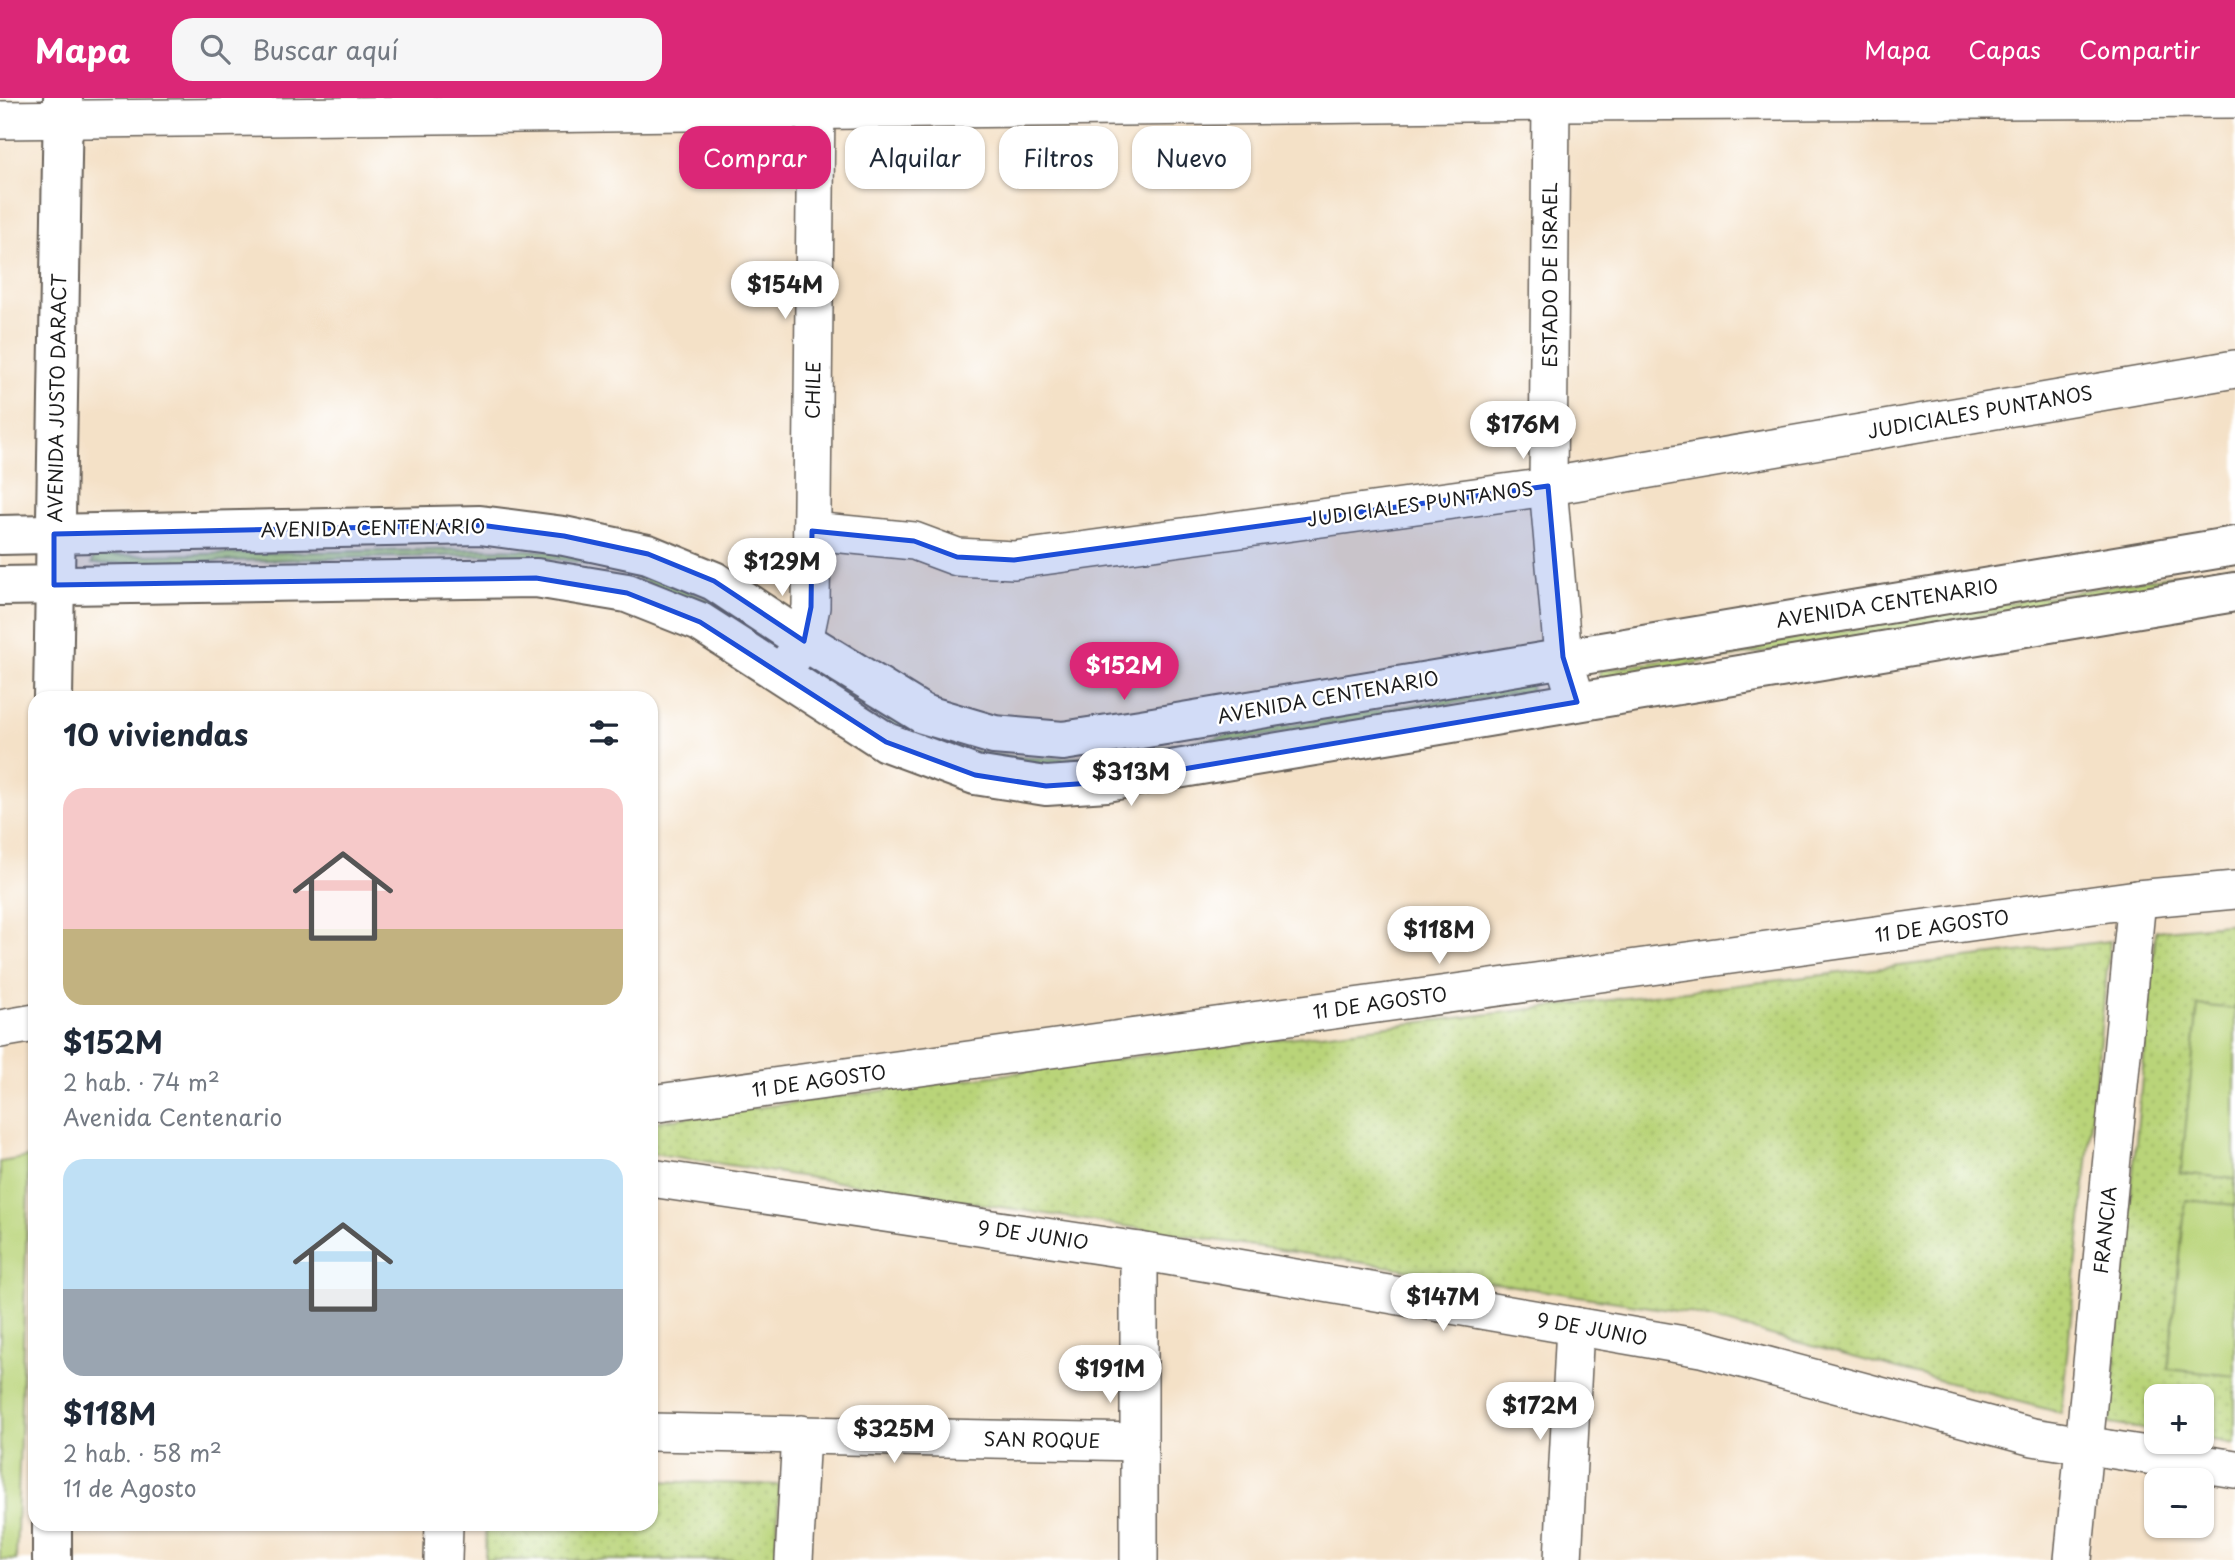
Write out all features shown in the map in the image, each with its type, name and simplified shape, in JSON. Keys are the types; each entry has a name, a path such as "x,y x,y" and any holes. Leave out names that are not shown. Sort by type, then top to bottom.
{"main road":[{"name":"AVENIDA JUSTO DARACT","path":"52,691 63,109"},
{"name":"AVENIDA CENTENARIO","path":"0,534 480,525 564,536 648,554 713,581 923,714 995,735 1063,741 2235,546"},
{"path":"0,586 536,578 627,593 700,622 886,741 975,775 1046,786 1107,782 2235,592"},
{"path":"52,1531 52,1560"}],"street":[{"path":"0,120 63,109 1551,100 2235,100"},
{"name":"ESTADO DE ISRAEL","path":"1551,100 1548,486 1563,657 1577,702"},
{"name":"CHILE","path":"781,674 804,641 811,607 816,105"},
{"name":"JUDICIALES PUNTANOS","path":"812,531 914,541 957,557 1014,560 1548,486 2235,369"},
{"name":"11 DE AGOSTO","path":"658,1103 2137,899 2235,890"},
{"name":"FRANCIA","path":"2073,1560 2137,899"},
{"path":"0,1029 28,1024"},
{"name":"9 DE JUNIO","path":"658,1179 1139,1251 1701,1348 2033,1437 2235,1469"},
{"path":"1139,1251 1139,1560"},
{"path":"1563,1560 1574,1326"},
{"name":"SAN ROQUE","path":"658,1432 1139,1442"},
{"path":"794,1560 802,1434"},
{"path":"443,1560 444,1531"}],"highlighted area":[{"path":"1548,486 1563,657 1577,702 1107,782 1046,786 975,775 886,742 700,622 627,593 536,578 54,585 54,534 480,525 564,536 648,554 714,581 804,641 811,607 812,531 914,541 957,557 1014,560"}],"green space":[{"path":"487,549 547,551 611,564 653,578 735,612 730,618 668,590 621,573 575,561 544,558 482,555 92,564 94,556"},
{"path":"2235,565 2235,573 1600,679 1599,671"},
{"path":"1530,685 1532,690 1096,764 1043,765 995,762 893,725 837,692 841,686 908,727 949,745 1009,757 1048,758 1108,756"},
{"path":"2235,923 2235,1444 2214,1440 2214,1384 2144,1384 2144,1429 2109,1424 2156,931"},
{"path":"2110,941 2061,1413 1689,1313 658,1154 658,1121 1177,1051"},
{"path":"2198,1005 2235,1009 2235,1179 2181,1173"},
{"path":"28,1157 16,1560 0,1560 0,1162"},
{"path":"2186,1200 2235,1205 2235,1376 2168,1369"},
{"path":"658,1481 779,1485 776,1560 485,1560 486,1531 658,1531"}]}
